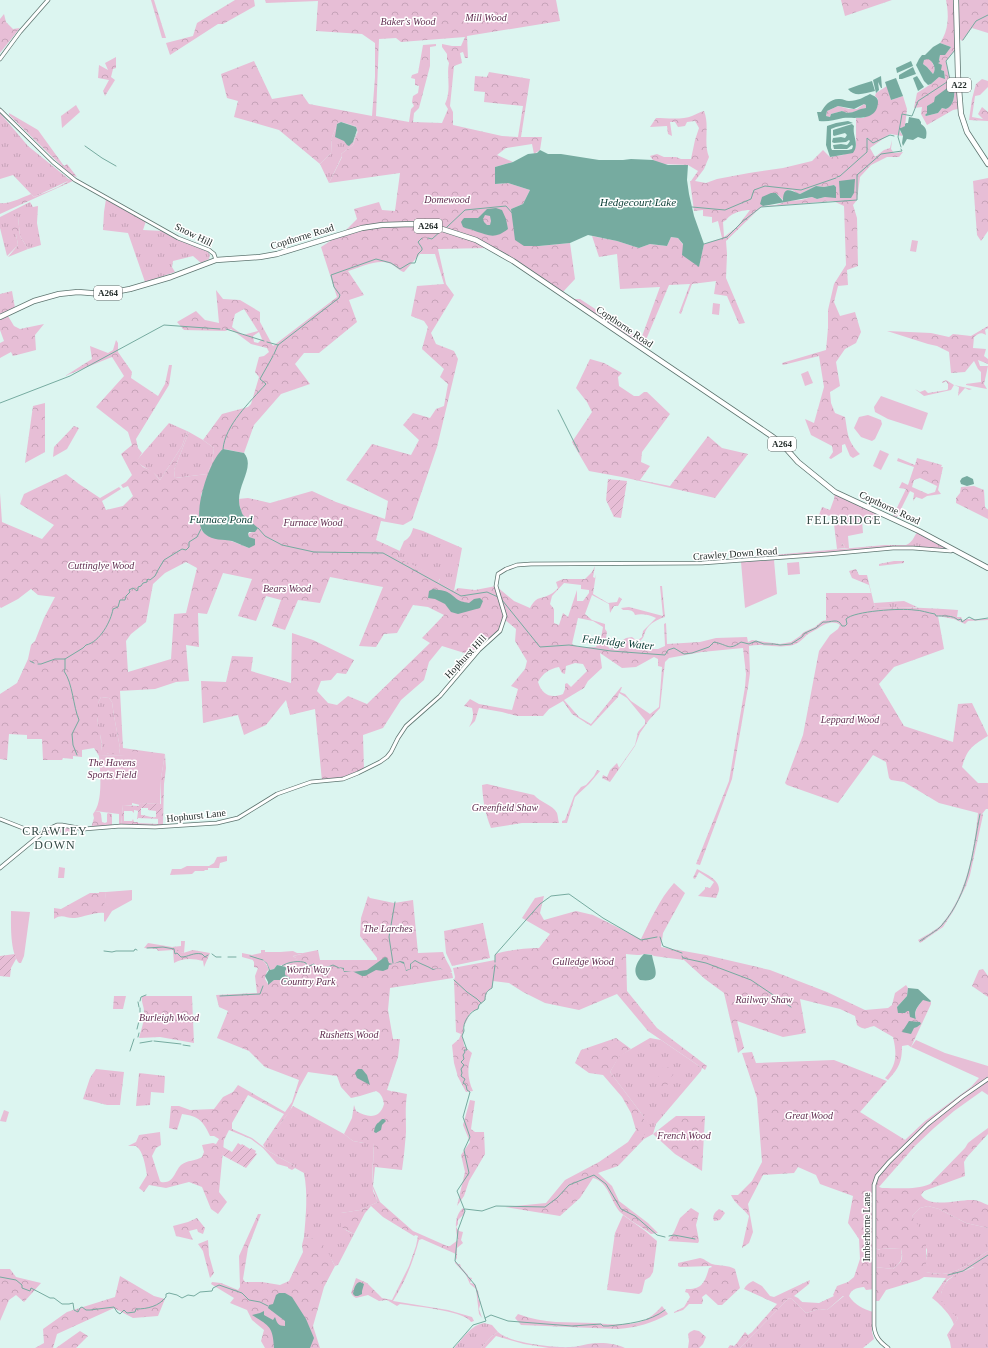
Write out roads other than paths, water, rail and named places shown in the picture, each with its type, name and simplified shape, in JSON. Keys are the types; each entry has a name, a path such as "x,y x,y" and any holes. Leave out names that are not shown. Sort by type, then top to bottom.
{"highway":[{"name":"A22","path":"956,0 961,114 963,123 971,139 988,164"},
{"name":"Copthorne Road","path":"216,260 268,256 286,252 362,228 382,225 413,224 439,228 476,240 513,261 782,444 798,462 831,489 919,531 988,568"},
{"name":"Snow Hill","path":"0,318 44,298 67,293 103,294 130,289 164,279 216,260"}],"street":[{"path":"0,59 20,32 48,0"},
{"name":"Snow Hill","path":"0,110 52,162 75,180 178,238 209,250 214,254 216,260"},
{"name":"Crawley Down Road","path":"516,565 636,563 689,564 893,548 918,548 951,552 953,550"},
{"name":"Hophurst Hill","path":"391,752 406,726 440,696 479,650 500,631 504,616 496,586 498,574 516,565"},
{"name":"Hophurst Lane","path":"0,868 52,826 62,824 84,828 119,826 155,827 217,823 238,818 277,794 311,782 347,778 380,762 391,752"},
{"path":"0,819 34,832 39,836"},
{"name":"Imberhorne Lane","path":"888,1348 876,1336 874,1326 874,1185 877,1176 889,1162 928,1124 988,1079"}],"water":[{"path":"940,43 951,47 945,55 940,55 940,62 938,63 942,65 941,70 944,71 945,79 939,77 928,85 924,81 916,65 922,55 925,55 933,47","holes":["924,60 930,60 933,63 933,74 923,64"]},
{"path":"911,61 913,66 897,73 896,68"},
{"path":"913,67 916,74 899,79 899,75"},
{"path":"881,76 882,88 878,82 879,90 876,93 873,80"},
{"path":"917,76 924,87 918,91 913,78"},
{"path":"896,78 903,96 891,100 885,82"},
{"path":"872,81 875,91 857,94 848,89 859,85"},
{"path":"950,86 954,87 954,97 949,108 942,108 938,113 926,116 927,106 934,102 935,97"},
{"path":"870,94 877,98 878,102 877,108 870,116 819,121 817,112 821,112 831,101 841,99 852,101 861,99","holes":["864,104 866,105 866,108 851,113 842,111 831,114 830,117 826,116 827,111 838,106 854,109"]},
{"path":"909,117 919,119 926,130 926,138 924,139 918,137 913,140 907,139 903,146 903,136 899,128 908,123"},
{"path":"848,121 853,123 831,129 831,148 832,150 852,149 852,145 847,149 834,149 833,145 847,145 850,141 849,140 846,142 832,142 833,138 845,138 847,135 845,133 834,136 833,130 852,124 854,126 856,143 855,150 853,153 830,157 826,145 827,126"},
{"path":"341,122 356,127 357,130 353,142 349,146 344,141 335,137 337,124"},
{"name":"Hedgecourt Lake","path":"540,150 548,154 561,154 599,160 653,160 668,165 688,165 687,180 689,194 694,216 704,244 699,267 682,255 683,244 678,238 671,237 667,246 650,244 639,248 617,241 588,235 570,243 539,246 524,246 515,240 511,209 523,204 530,190 508,183 495,184 495,167 513,162 528,154 537,153"},
{"path":"855,179 854,193 851,198 840,198 839,181"},
{"path":"834,185 836,187 836,198 825,197 817,199 812,197 763,206 760,204 762,197 771,193 776,193 783,201 784,193 788,190 800,194 816,186 824,187"},
{"path":"496,208 502,210 508,229 492,236 463,227 461,222 464,218 478,218 487,209","holes":["485,215 490,216 490,225 487,225 483,219"]},
{"name":"Furnace Pond","path":"223,449 244,453 247,459 248,465 241,487 239,502 243,515 258,528 255,532 249,532 248,534 249,537 255,539 255,545 249,548 232,541 211,538 205,534 201,527 199,517 203,490 212,465"},
{"path":"967,476 973,479 974,484 967,486 961,484 960,481 962,478"},
{"path":"433,589 447,592 458,600 469,603 474,599 480,598 483,601 480,608 458,614 451,612 445,604 435,599 428,598 429,591"},
{"path":"644,954 652,955 656,974 652,979 640,980 637,977 635,970 637,963"},
{"path":"385,957 389,963 393,964 389,965 388,969 383,971 376,970 365,976 352,972 367,970"},
{"path":"263,960 267,963 270,970 274,969 277,965 286,967 285,975 290,978 289,982 286,983 282,980 274,980 268,985 265,976 269,970 267,964"},
{"path":"415,960 433,969 438,968 433,970 415,961 411,964 411,969 406,971 404,964 400,962 394,964 400,961 404,962 406,970 410,969 410,964"},
{"path":"908,988 918,989 931,1001 923,1000 921,1002 916,1011 916,1019 910,1017 909,1011 905,1013 898,1013 897,1007 907,996"},
{"path":"909,1021 920,1022 921,1024 914,1028 911,1034 902,1032"},
{"path":"358,1069 362,1069 367,1075 370,1085 357,1078 355,1073"},
{"path":"382,1119 386,1121 382,1125 381,1130 376,1133 374,1132 376,1125"},
{"path":"360,1282 364,1284 362,1294 355,1296 353,1294 354,1288"},
{"path":"279,1293 285,1293 292,1297 306,1319 314,1338 310,1348 274,1348 273,1335 269,1327 252,1315 264,1311 264,1315 273,1320 275,1317 278,1324 285,1326 285,1321 268,1308 269,1305 273,1304 276,1295"}],"waterway":[{"path":"963,40 976,21 988,15"},
{"path":"901,147 898,137 902,114 912,116 918,101 950,80 946,61 955,50"},
{"path":"837,177 867,152 867,138 873,143 890,135 894,136"},
{"path":"85,146 116,166"},
{"path":"704,244 727,237 742,222 761,207 857,200 857,175 881,154 902,151 901,149"},
{"path":"692,207 725,210 751,199 754,190 765,186 801,190 836,178"},
{"path":"447,227 465,210 506,206 513,214"},
{"path":"428,238 432,239 442,230"},
{"path":"274,354 278,345 339,298 340,295 334,287 331,275 376,259 391,263 400,269 410,263 415,263 418,254 422,250 418,242 422,238"},
{"path":"0,403 70,376 164,325 220,329"},
{"path":"226,329 264,341"},
{"path":"267,342 278,345"},
{"path":"223,449 228,431 233,423 239,414 266,384 260,379 273,356"},
{"path":"558,410 579,452"},
{"name":"Felbridge Water","path":"258,528 265,536 282,545 314,552 383,553 461,596 487,592 498,597"},
{"path":"38,664 55,659 65,659 96,640 107,625 113,609 118,607 120,600 125,600 126,596 130,592 129,590 133,588 137,591 138,587 147,582 148,579 150,580 155,576 164,560 182,549 186,550 189,547 189,542 197,537 201,529"},
{"name":"Felbridge Water","path":"502,600 540,647 569,645 611,651 665,655 668,650 674,648 684,654 692,653 709,647 714,642 731,647 741,642 749,644 756,641 764,644 791,644 823,622 836,621 842,626 845,626 847,624 846,619 851,616 868,612 899,609 917,610 935,614 936,616 951,617 958,620 961,619 962,622 969,617 975,620 988,618"},
{"path":"65,659 64,671 69,682 79,720 72,734 73,745 77,755"},
{"path":"30,661 34,663"},
{"path":"920,941 942,925 959,899 972,858 980,814"},
{"path":"495,962 495,955 540,904 551,896 569,894 603,918 641,940 657,937"},
{"path":"393,963 389,937 395,902"},
{"path":"660,937 663,946 682,953"},
{"path":"147,948 163,947 174,949 175,954 177,953 181,957 196,954 202,954 205,957 208,955"},
{"path":"104,951 112,952 137,950"},
{"path":"212,954 216,957 221,957"},
{"path":"250,956 263,960"},
{"path":"682,956 683,958 706,963 751,980 791,1007"},
{"path":"228,957 236,957"},
{"path":"282,966 300,962 306,963 307,967 314,964 316,968 333,965 339,968"},
{"path":"485,1318 475,1285 455,1261 458,1230 465,1211 457,1191 469,1173 464,1150 470,1137 463,1117 470,1092 463,1083 465,1079 461,1076 461,1069 464,1065 461,1062 464,1059 464,1050 467,1050 462,1036 464,1024 467,1018 472,1012 478,1009 479,1005 485,1000 487,992 492,988 495,965"},
{"path":"454,980 481,1003"},
{"path":"220,996 260,994 263,986"},
{"path":"140,1001 141,997 146,995"},
{"path":"138,1002 139,1007"},
{"path":"137,1029 140,1017 140,1008"},
{"path":"138,1037 139,1033"},
{"path":"130,1051 134,1039"},
{"path":"140,1043 152,1041"},
{"path":"154,1041 181,1044"},
{"path":"183,1045 190,1046"},
{"path":"465,1209 482,1211 496,1206 545,1207 557,1198 569,1185 594,1175 606,1184 621,1209 635,1216 657,1235 665,1237"},
{"path":"669,1236 674,1235 695,1239"},
{"path":"948,1275 963,1271 988,1255"},
{"path":"0,1277 16,1280 22,1285 22,1288 30,1291 31,1288 50,1298 54,1298 62,1304 73,1303 74,1310 78,1312 82,1307 86,1310 114,1307 120,1314 124,1310 127,1313 135,1312 136,1309 149,1308 157,1305 166,1297 166,1294 169,1293 182,1298 188,1295 194,1296 200,1292 212,1291 213,1288 219,1285 242,1293 249,1300 260,1302 268,1306"},
{"path":"453,1348 473,1325 486,1321 485,1318 491,1315 508,1321 572,1326 601,1324 603,1326 608,1326 645,1320 665,1310"}],"district":[{"name":"FELBRIDGE","path":"844,520"},
{"name":"CRAWLEY DOWN","path":"55,838"}],"park label":[{"name":"Mill Wood","path":"486,17"},
{"name":"Baker's Wood","path":"408,21"},
{"name":"Domewood","path":"447,199"},
{"name":"Furnace Wood","path":"313,522"},
{"name":"Cuttinglye Wood","path":"101,565"},
{"name":"Bears Wood","path":"287,588"},
{"name":"Leppard Wood","path":"850,719"},
{"name":"The Havens Sports Field","path":"112,768"},
{"name":"Greenfield Shaw","path":"505,807"},
{"name":"The Larches","path":"388,928"},
{"name":"Gulledge Wood","path":"583,961"},
{"name":"Worth Way Country Park","path":"308,974"},
{"name":"Railway Shaw","path":"764,999"},
{"name":"Burleigh Wood","path":"169,1017"},
{"name":"Rushetts Wood","path":"349,1034"},
{"name":"Great Wood","path":"809,1115"},
{"name":"French Wood","path":"684,1135"}]}
